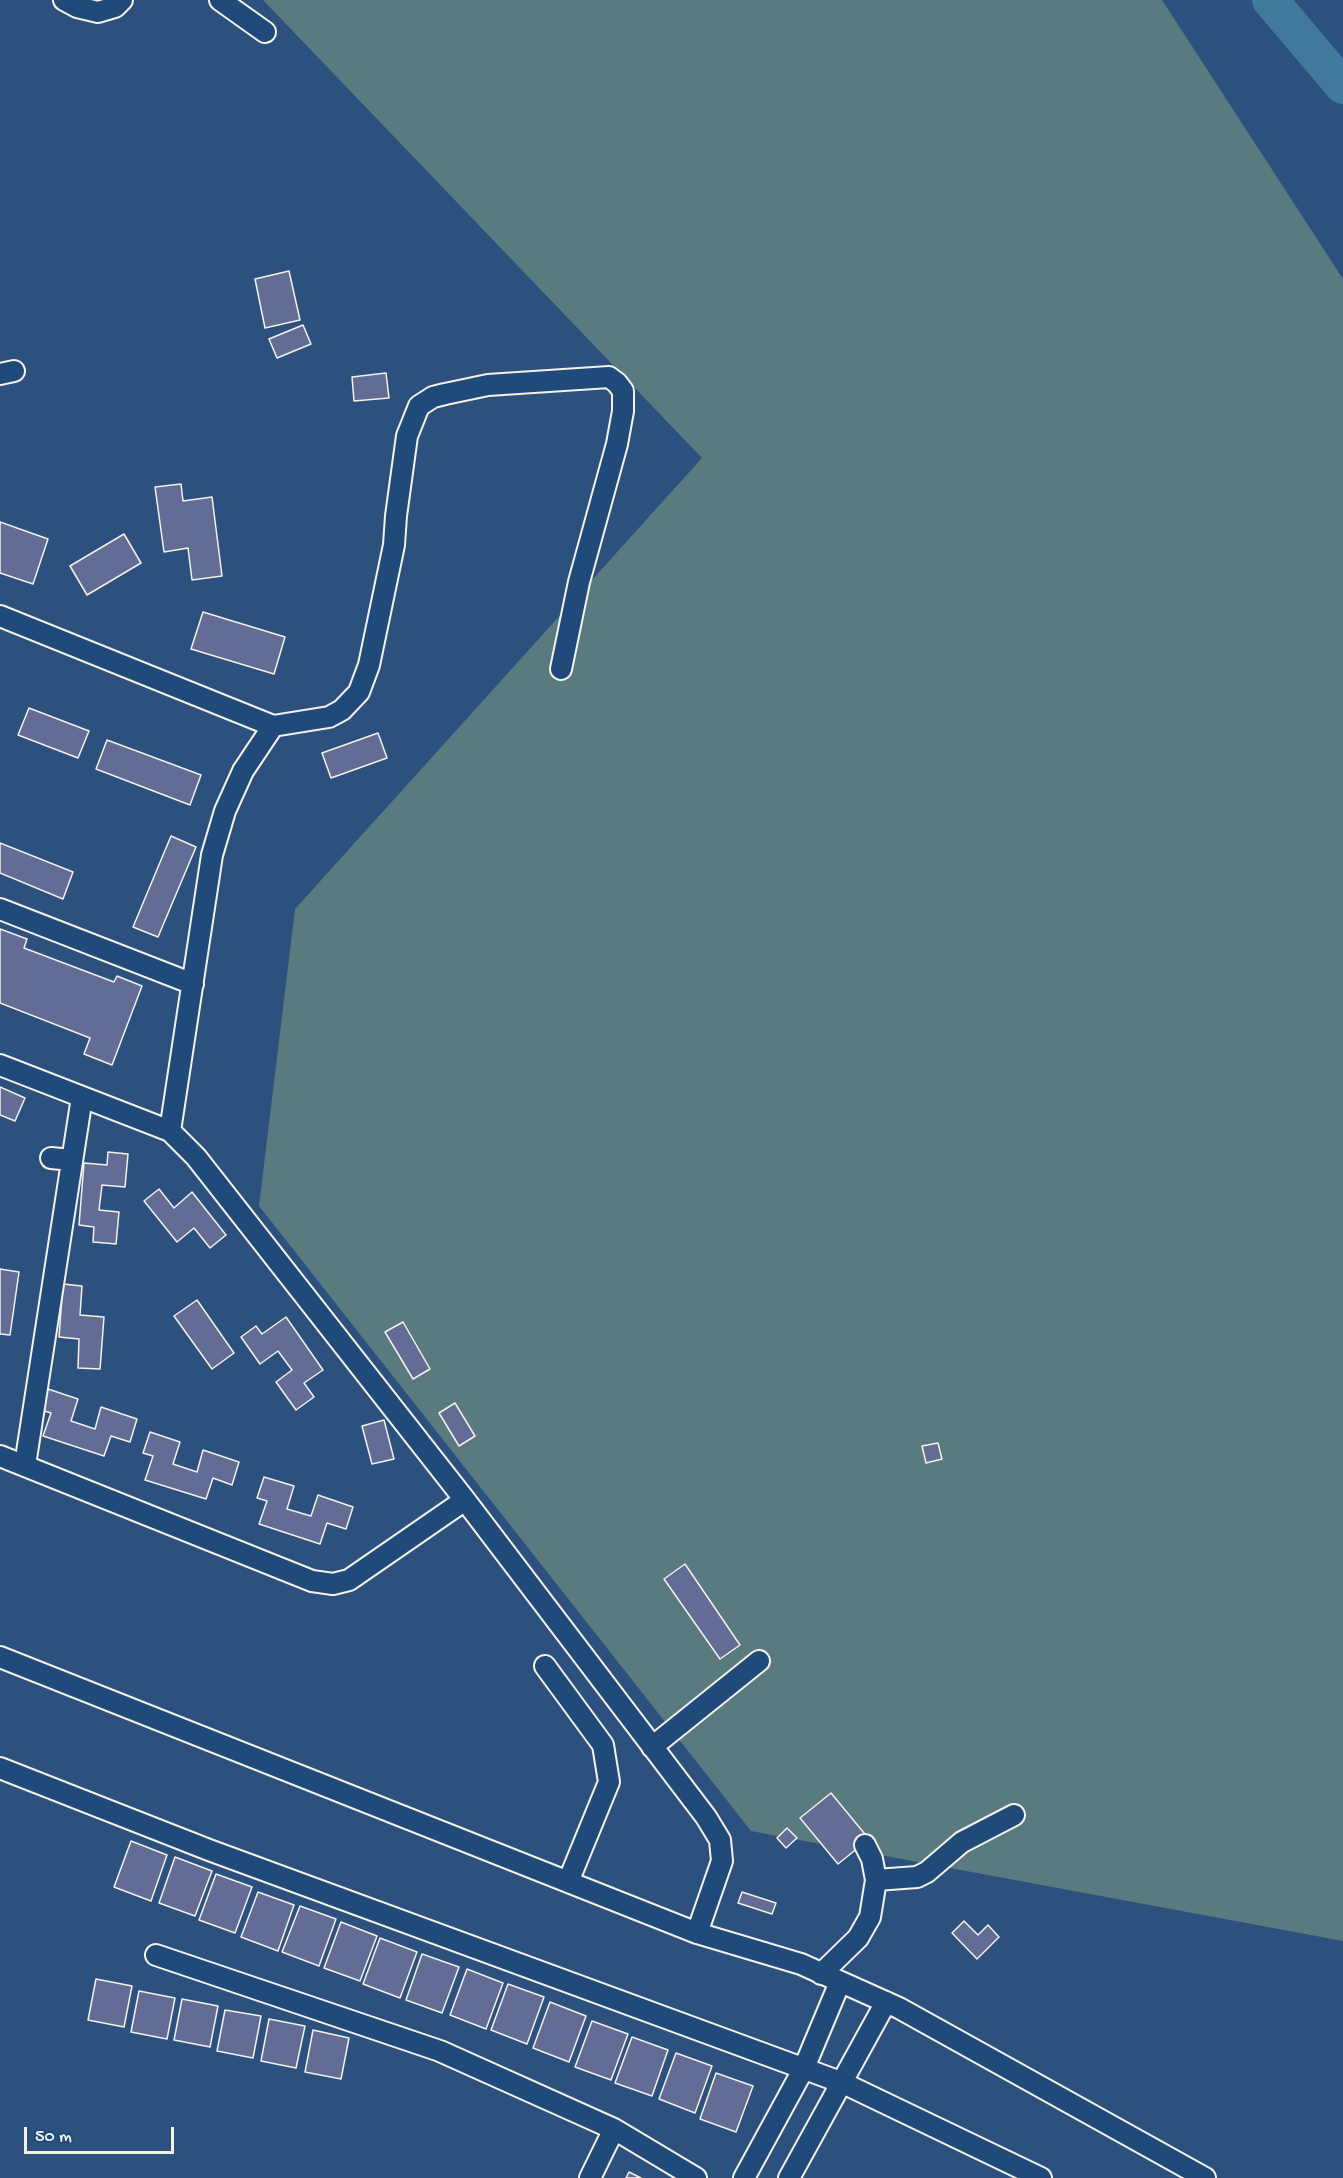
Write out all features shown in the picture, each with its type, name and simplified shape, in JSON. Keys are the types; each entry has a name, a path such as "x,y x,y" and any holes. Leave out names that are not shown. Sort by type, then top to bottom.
{"street":[{"path":"64,0 77,7 98,12 115,7 122,0"},
{"path":"220,0 265,32"},
{"path":"0,616 124,675 273,726 329,717 342,710 359,692 369,664 394,545 407,436 419,406 445,394 489,385 609,377 622,391 621,422 579,582 561,669"},
{"path":"170,1131 212,855 225,811 243,771 273,726"},
{"path":"0,909 193,984"},
{"path":"0,1065 170,1131 196,1157 465,1500 706,1817 720,1840 722,1861 697,1933"},
{"path":"25,1465 82,1097"},
{"path":"51,1158 72,1160"},
{"path":"0,1456 312,1581 333,1584 349,1580 465,1500"},
{"path":"0,1657 697,1933 801,1965 886,2002 1205,2178"},
{"path":"652,1747 759,1661"},
{"path":"545,1666 603,1745 609,1782 568,1882"},
{"path":"0,1768 209,1850 843,2083 1041,2178"},
{"path":"876,1880 917,1877 927,1872 962,1842 1014,1815"},
{"path":"821,1974 858,1938 870,1917 876,1880 872,1859 865,1845"},
{"path":"156,1955 440,2051 614,2129 696,2178"},
{"path":"744,2178 804,2068 840,1982"},
{"path":"789,2178 886,2002"},
{"path":"590,2178 614,2129"}],"green space":[{"path":"263,0 1162,0 1343,279 1343,1941 751,1831 259,1206 295,909 702,458"}],"building":[{"path":"289,271 300,320 265,328 255,279"},
{"path":"303,325 311,344 277,358 269,339"},
{"path":"386,373 389,398 354,401 352,377"},
{"path":"181,484 183,501 212,497 222,576 192,580 188,548 164,552 155,487"},
{"path":"0,522 48,539 33,584 0,573"},
{"path":"124,534 141,563 87,595 70,566"},
{"path":"203,612 285,637 274,674 191,649"},
{"path":"29,708 89,731 78,758 18,735"},
{"path":"378,733 387,758 331,778 322,753"},
{"path":"107,740 201,775 190,805 96,769"},
{"path":"171,836 196,847 158,937 133,927"},
{"path":"0,843 73,872 63,899 0,873"},
{"path":"0,929 27,939 24,948 114,982 117,976 142,986 112,1065 84,1054 90,1038 0,1003"},
{"path":"0,1087 25,1098 15,1121 0,1115"},
{"path":"108,1152 128,1154 125,1187 102,1185 99,1210 119,1212 116,1244 93,1242 94,1227 79,1225 84,1163 107,1165"},
{"path":"159,1189 174,1208 192,1192 226,1235 210,1248 194,1228 177,1242 144,1201"},
{"path":"0,1269 19,1272 10,1335 0,1334"},
{"path":"63,1284 82,1286 80,1315 104,1317 100,1369 78,1368 79,1339 59,1337"},
{"path":"197,1300 234,1353 212,1369 174,1316"},
{"path":"286,1317 323,1370 304,1383 314,1397 296,1410 276,1382 292,1370 278,1351 260,1364 241,1337 256,1326 262,1334"},
{"path":"403,1322 430,1369 413,1379 385,1332"},
{"path":"48,1389 78,1399 71,1421 95,1429 101,1407 137,1419 130,1442 111,1436 104,1456 43,1436 51,1413 41,1410"},
{"path":"455,1403 475,1436 459,1446 439,1413"},
{"path":"384,1420 394,1459 372,1464 362,1426"},
{"path":"150,1432 180,1442 173,1464 197,1472 203,1450 239,1462 232,1485 213,1478 206,1499 145,1480 153,1456 143,1453"},
{"path":"938,1443 942,1459 926,1463 922,1446"},
{"path":"264,1477 294,1486 287,1509 311,1516 318,1495 353,1507 346,1529 327,1523 320,1544 259,1524 267,1501 257,1498"},
{"path":"685,1564 740,1645 720,1659 664,1579"},
{"path":"831,1793 869,1839 838,1864 800,1818"},
{"path":"787,1828 797,1838 786,1848 777,1838"},
{"path":"131,1841 167,1855 151,1901 114,1887"},
{"path":"175,1857 212,1871 195,1916 159,1903"},
{"path":"216,1874 252,1887 235,1933 199,1920"},
{"path":"258,1892 294,1905 278,1951 241,1937"},
{"path":"742,1892 776,1903 772,1914 738,1903"},
{"path":"300,1906 336,1919 319,1966 282,1952"},
{"path":"964,1921 978,1935 988,1925 999,1937 977,1959 952,1933"},
{"path":"341,1922 377,1936 360,1981 324,1968"},
{"path":"380,1938 417,1952 400,1998 363,1984"},
{"path":"422,1954 459,1967 442,2013 406,2000"},
{"path":"467,1969 503,1983 486,2029 450,2015"},
{"path":"96,1979 132,1986 124,2027 88,2020"},
{"path":"508,1984 544,1997 527,2044 491,2030"},
{"path":"139,1991 175,1998 167,2039 131,2032"},
{"path":"182,1999 218,2006 210,2047 174,2040"},
{"path":"550,2002 586,2016 569,2062 533,2048"},
{"path":"225,2010 261,2016 253,2058 217,2051"},
{"path":"269,2019 305,2026 296,2068 261,2061"},
{"path":"592,2021 628,2034 611,2080 575,2067"},
{"path":"313,2030 349,2038 341,2079 305,2072"},
{"path":"632,2037 668,2050 652,2096 615,2083"},
{"path":"676,2053 712,2066 695,2113 659,2099"},
{"path":"716,2073 753,2086 736,2132 700,2119"},
{"path":"629,2172 641,2178 626,2178"}],"waterway":[{"path":"1270,0 1343,86"}]}
